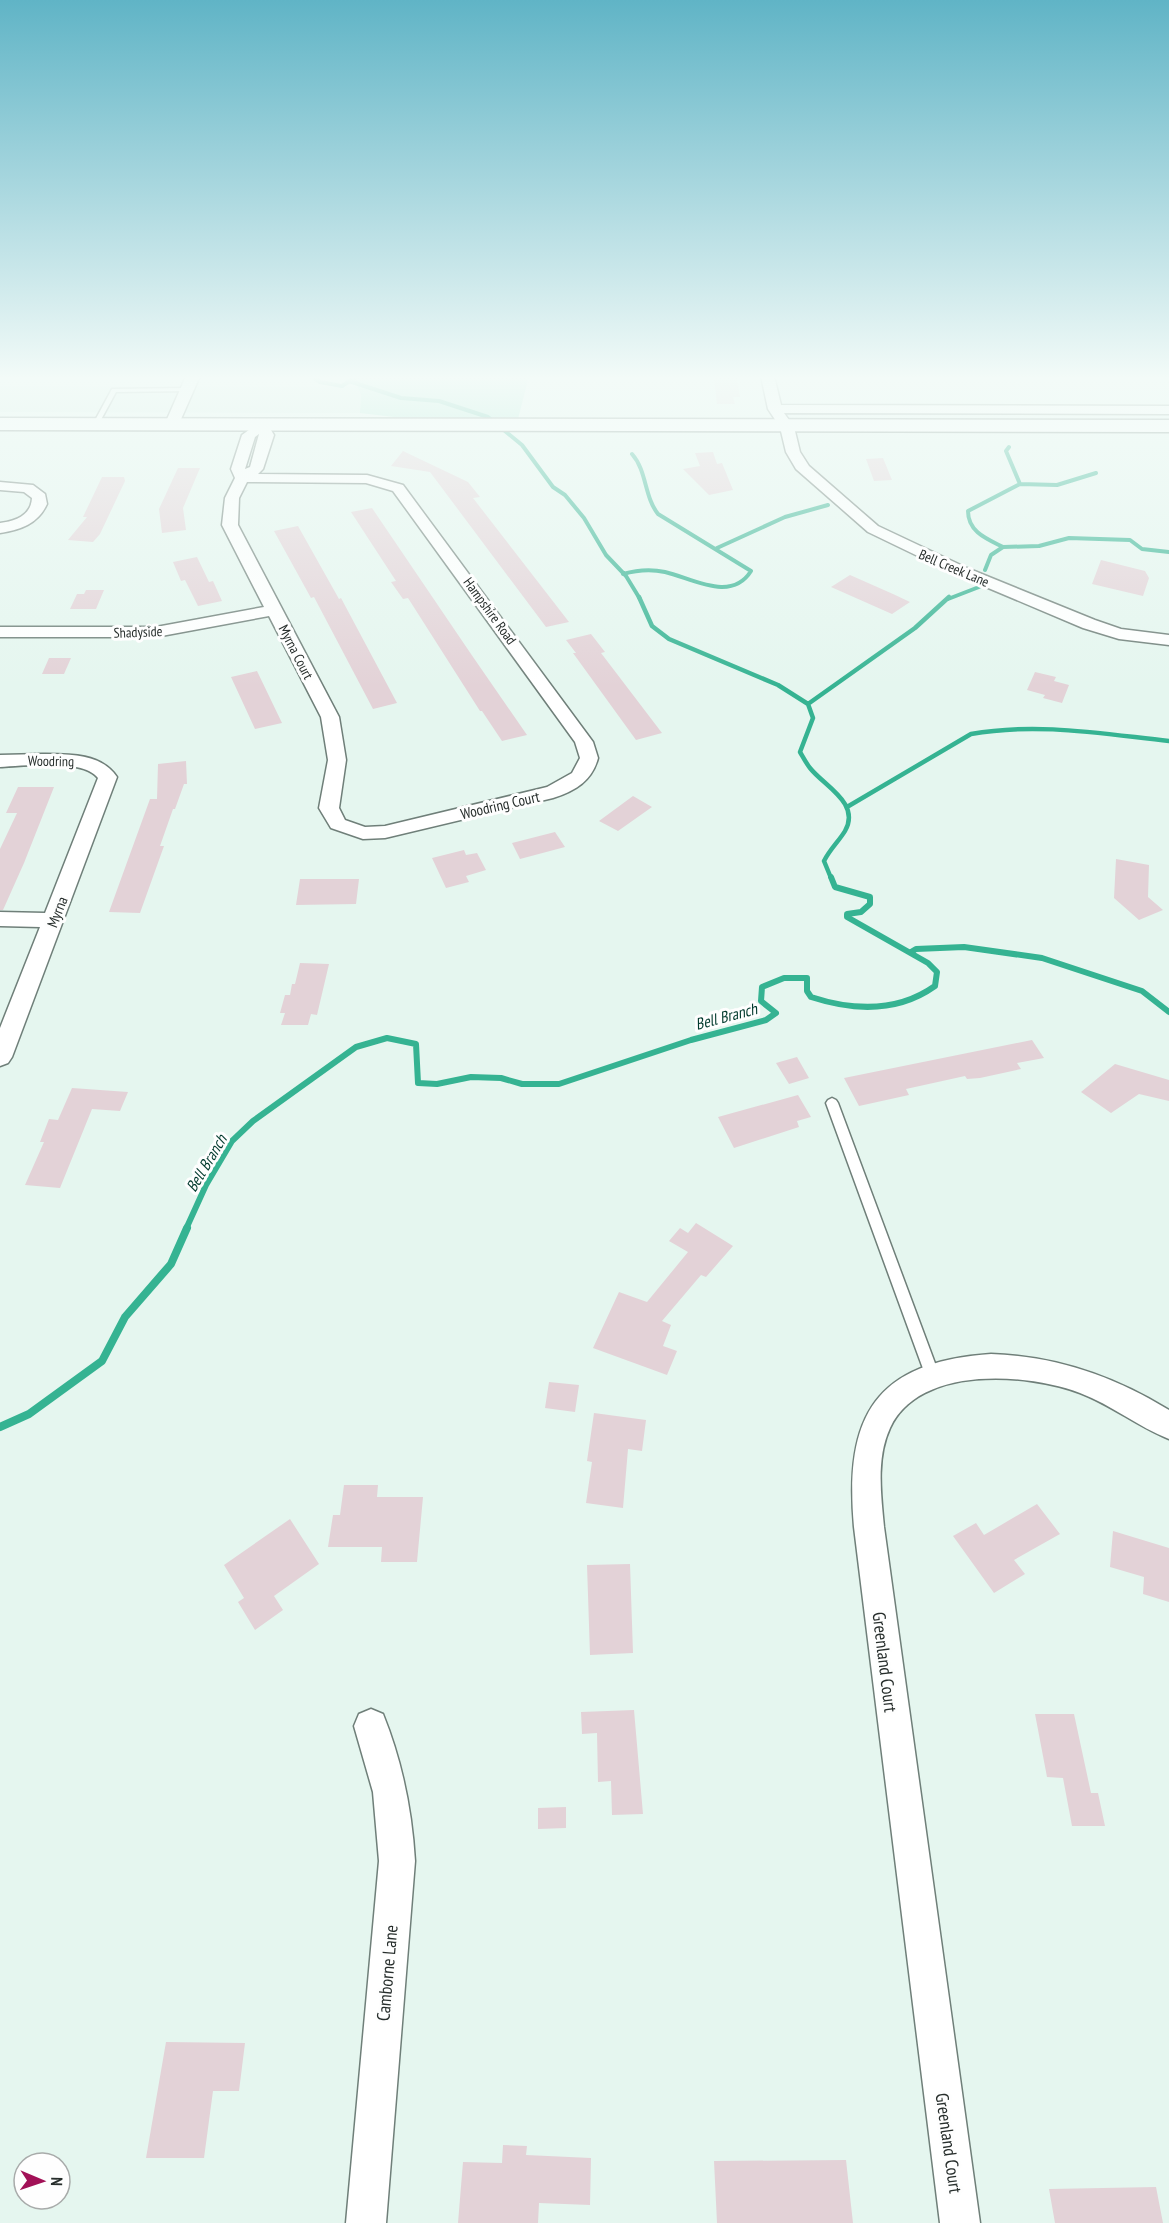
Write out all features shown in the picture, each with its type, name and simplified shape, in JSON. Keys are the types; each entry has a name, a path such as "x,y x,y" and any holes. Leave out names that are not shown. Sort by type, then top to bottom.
{"street":[{"name":"Myrna Court","path":"241,480 232,498 230,525 330,717 337,760 329,808 333,819 345,828"},
{"name":"Hampshire Road","path":"359,480 377,480 398,488 415,508 564,714"},
{"name":"Bell Creek Lane","path":"814,480 861,520 888,538 1089,624 1119,634 1169,640"},
{"path":"0,486 28,488 40,497 40,502 34,515 26,520 0,528"},
{"name":"Shadyside","path":"0,632 156,632 274,610"},
{"name":"Woodring Court","path":"345,828 363,833 385,832 566,787 580,777 589,758 584,742 564,714"},
{"name":"Woodring","path":"0,761 83,762 100,767"},
{"name":"Myrna","path":"0,1057 106,787 108,777 100,767"},
{"path":"0,919 54,920"},
{"name":"Greenland Court","path":"960,2223 867,1512 867,1458 876,1427 892,1401 917,1381 932,1374 997,1368 1056,1374 1089,1384 1169,1426"},
{"name":"Camborne Lane","path":"366,2223 397,1861 395,1814 387,1772 371,1726"}],"lane":[{"path":"832,1103 932,1374"}],"building":[{"path":"101,480 125,480 100,534 93,542 68,540 87,517 83,517"},
{"path":"173,480 195,480 183,508 186,530 162,533 159,509"},
{"path":"436,480 463,480 468,482 480,497 473,498 569,622 546,627"},
{"path":"694,480 729,480 733,490 709,495"},
{"path":"372,508 527,735 502,741 480,711 408,598 403,599 391,582 396,581 351,512"},
{"path":"298,526 339,599 341,598 397,703 373,709 314,597 311,598 274,531"},
{"path":"197,557 209,582 213,581 222,601 198,606 185,580 181,581 173,562"},
{"path":"1101,560 1145,571 1149,578 1143,596 1092,584"},
{"path":"850,575 910,602 892,614 831,587"},
{"path":"86,590 104,590 96,609 70,609 77,594 84,594"},
{"path":"591,634 605,652 601,653 662,733 636,740 566,640"},
{"path":"49,658 71,658 64,674 42,674"},
{"path":"257,671 282,723 255,729 231,677"},
{"path":"1035,672 1056,677 1054,681 1069,685 1062,703 1043,698 1045,695 1027,690"},
{"path":"186,761 187,784 184,784 175,809 173,809 160,846 164,846 140,913 109,912 150,799 157,799 158,764"},
{"path":"18,787 54,787 24,863 3,910 0,910 0,849 17,813 6,813"},
{"path":"633,796 652,807 618,831 599,821"},
{"path":"555,832 565,847 520,859 512,843"},
{"path":"464,850 466,855 477,853 486,870 466,876 469,882 446,888 432,858"},
{"path":"1116,859 1149,865 1148,897 1163,910 1139,920 1114,898"},
{"path":"300,879 359,879 356,904 296,905"},
{"path":"300,963 329,964 317,1015 311,1014 308,1025 281,1025 285,1013 280,1013 285,995 290,995"},
{"path":"1032,1040 1044,1058 1017,1063 1021,1069 980,1078 967,1079 965,1076 906,1089 909,1095 859,1106 844,1078"},
{"path":"797,1057 809,1078 789,1084 776,1063"},
{"path":"1115,1064 1169,1080 1169,1101 1139,1094 1111,1113 1081,1092"},
{"path":"72,1088 128,1092 120,1111 92,1109 60,1188 25,1185 44,1142 40,1142 49,1119 58,1120"},
{"path":"798,1095 811,1117 797,1121 799,1127 734,1148 718,1117"},
{"path":"696,1223 733,1246 706,1277 701,1275 662,1321 671,1325 663,1346 677,1351 667,1375 593,1348 619,1292 647,1302 688,1252 669,1241 680,1228 688,1233"},
{"path":"549,1382 579,1385 575,1412 545,1408"},
{"path":"594,1413 646,1420 642,1451 628,1449 623,1508 586,1503 592,1462 587,1461"},
{"path":"344,1485 378,1485 377,1497 423,1497 417,1562 381,1562 382,1547 328,1547 333,1515 340,1515"},
{"path":"1037,1504 1060,1534 1014,1560 1025,1574 994,1593 953,1536 976,1523 984,1535"},
{"path":"290,1519 319,1564 274,1596 283,1610 255,1630 238,1602 244,1598 224,1565"},
{"path":"1113,1531 1169,1548 1169,1602 1143,1594 1144,1577 1110,1567"},
{"path":"630,1564 633,1653 590,1655 587,1565"},
{"path":"634,1710 643,1814 612,1815 611,1781 598,1782 597,1733 582,1734 581,1712"},
{"path":"1035,1714 1074,1714 1091,1793 1098,1793 1105,1826 1072,1826 1063,1778 1047,1777"},
{"path":"566,1807 566,1828 538,1829 538,1808"},
{"path":"166,2042 245,2043 239,2091 213,2091 204,2158 146,2158"},
{"path":"503,2145 527,2146 526,2155 591,2158 590,2205 539,2203 538,2223 458,2223 463,2162 502,2163"},
{"path":"846,2160 853,2223 717,2223 714,2161"},
{"path":"1156,2187 1163,2223 1055,2223 1049,2189"}],"waterway":[{"name":"Bell Branch","path":"548,480 553,487 565,495 584,518 606,555 624,574"},
{"path":"624,574 644,570 660,571 699,583 722,587 733,586 751,571 658,514 653,507 644,480"},
{"path":"1018,480 1020,484"},
{"path":"1020,484 1057,485 1074,480"},
{"path":"1003,547 975,530 968,511 1020,484"},
{"path":"717,548 785,517 828,505"},
{"path":"1003,547 1039,546 1069,538 1130,540 1142,549 1169,552"},
{"path":"985,570 991,555 1003,547"},
{"name":"Bell Branch","path":"624,574 640,598"},
{"path":"948,599 979,587"},
{"path":"808,704 915,628 949,597"},
{"name":"Bell Branch","path":"640,598 652,626 669,639 778,685 808,704"},
{"name":"Bell Branch","path":"808,704 813,718 800,752 816,775 839,796 848,812 849,821 845,831 824,861 831,878"},
{"path":"847,807 971,734 1045,729 1169,741"},
{"name":"Bell Branch","path":"186,1229 206,1185 232,1141 253,1121 356,1047 387,1038 416,1044 418,1083 437,1084 471,1077 501,1078 522,1084 559,1084 691,1040 766,1020 776,1013 761,1001 762,987 784,978 807,978 807,991 811,997 859,1007 875,1007 906,1001 935,986 937,972 928,963 847,917 847,914 861,912 870,904 870,897 835,887 831,877"},
{"path":"911,952 916,949 964,947 1042,958 1142,991 1169,1012"},
{"name":"Bell Branch","path":"0,1427 29,1414 102,1361 125,1317 171,1264 187,1228"}]}
